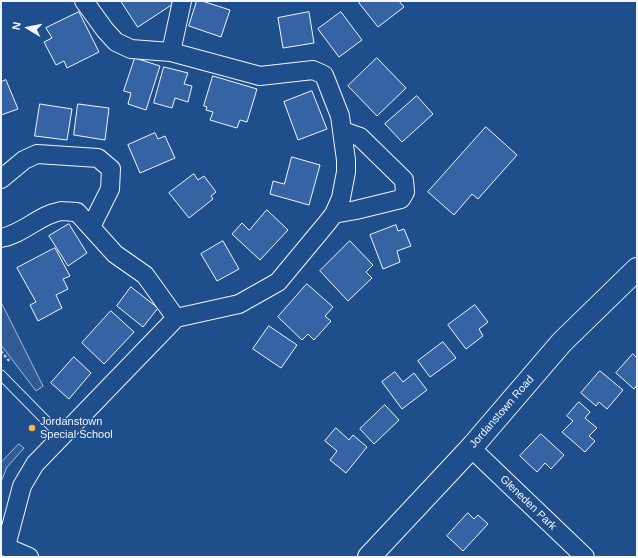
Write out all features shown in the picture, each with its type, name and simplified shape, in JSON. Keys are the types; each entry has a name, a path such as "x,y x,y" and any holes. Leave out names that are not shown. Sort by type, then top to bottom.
{"street":[{"path":"29,557 3,545 22,486 36,464 176,318 239,304 278,282 315,240 334,214 341,198 346,172 343,131 340,116 324,75 313,70 260,76 171,52 131,49 116,42 105,30 84,1"},
{"path":"171,52 182,1"},
{"path":"334,214 401,199 405,192 404,180 360,137 343,131"},
{"path":"1,179 24,160 37,154 98,158 111,169 110,189 91,227"},
{"path":"1,238 11,236 42,218 60,211 76,212 115,254 145,275 176,318"},
{"name":"Jordanstown Road","path":"369,557 471,448 562,342 637,269"},
{"name":"Gleneden Park","path":"471,448 585,557"}],"lane":[{"path":"1,375 62,437"}],"path":[{"path":"1,351 11,363"}],"shaded area":[{"path":"1,302 43,386 36,391 1,345"},
{"path":"19,444 24,448 7,467 1,482 1,463"}],"building":[{"path":"121,1 171,1 173,4 138,27"},
{"path":"197,1 202,1 230,10 221,37 189,26"},
{"path":"361,1 399,1 404,7 378,27 359,3"},
{"path":"79,12 99,52 67,68 64,61 56,65 44,42 52,38 46,28"},
{"path":"309,12 314,43 283,48 278,18"},
{"path":"341,12 362,40 339,57 318,29"},
{"path":"135,58 160,66 146,110 128,104 131,93 124,91"},
{"path":"377,58 406,88 377,116 348,86"},
{"path":"164,67 188,73 184,84 192,86 188,102 175,98 172,108 154,103"},
{"path":"213,76 257,89 247,122 240,120 237,128 210,120 213,112 206,110 207,107 204,106"},
{"path":"6,80 18,109 1,115 1,82"},
{"path":"312,91 327,129 298,140 284,102"},
{"path":"417,96 433,114 402,142 385,124"},
{"path":"40,104 72,109 67,140 35,136"},
{"path":"78,104 109,108 105,140 74,135"},
{"path":"486,127 517,155 478,199 472,194 454,215 428,192"},
{"path":"155,133 158,139 165,136 175,158 140,173 128,145"},
{"path":"292,157 320,165 309,205 270,194 273,181 284,184"},
{"path":"194,174 198,180 204,176 216,192 211,196 213,199 189,218 169,193"},
{"path":"267,210 288,230 260,260 232,234 242,223 249,230"},
{"path":"69,224 87,253 68,266 49,236"},
{"path":"396,225 398,231 404,229 411,246 397,251 400,262 383,269 370,235"},
{"path":"223,241 239,269 217,281 201,254"},
{"path":"350,241 373,265 366,272 372,278 348,301 320,271"},
{"path":"55,248 70,276 63,279 68,289 56,295 62,308 38,321 30,305 36,302 17,268"},
{"path":"307,284 333,307 325,316 331,321 314,340 308,334 302,340 278,317"},
{"path":"131,287 158,308 143,327 117,306"},
{"path":"475,305 488,322 479,329 483,336 466,349 448,325"},
{"path":"111,311 134,332 104,364 82,343"},
{"path":"269,326 297,345 281,368 253,349"},
{"path":"443,342 456,358 430,377 418,361"},
{"path":"633,354 637,358 637,385 634,389 616,373"},
{"path":"74,357 91,373 69,399 51,383"},
{"path":"600,371 623,390 607,409 599,402 596,406 581,393"},
{"path":"395,372 403,382 414,373 427,390 402,409 382,382"},
{"path":"579,402 590,412 585,418 597,428 589,436 595,441 585,452 562,432 573,421 567,416"},
{"path":"385,405 399,420 374,444 360,429"},
{"path":"336,428 349,440 353,435 367,447 346,473 330,460 337,451 325,441"},
{"path":"541,434 564,455 551,469 545,463 537,472 520,456"},
{"path":"468,513 474,519 478,515 488,524 463,551 447,536"}],"place":[{"name":"Jordanstown Special School","path":"32,428"}]}
